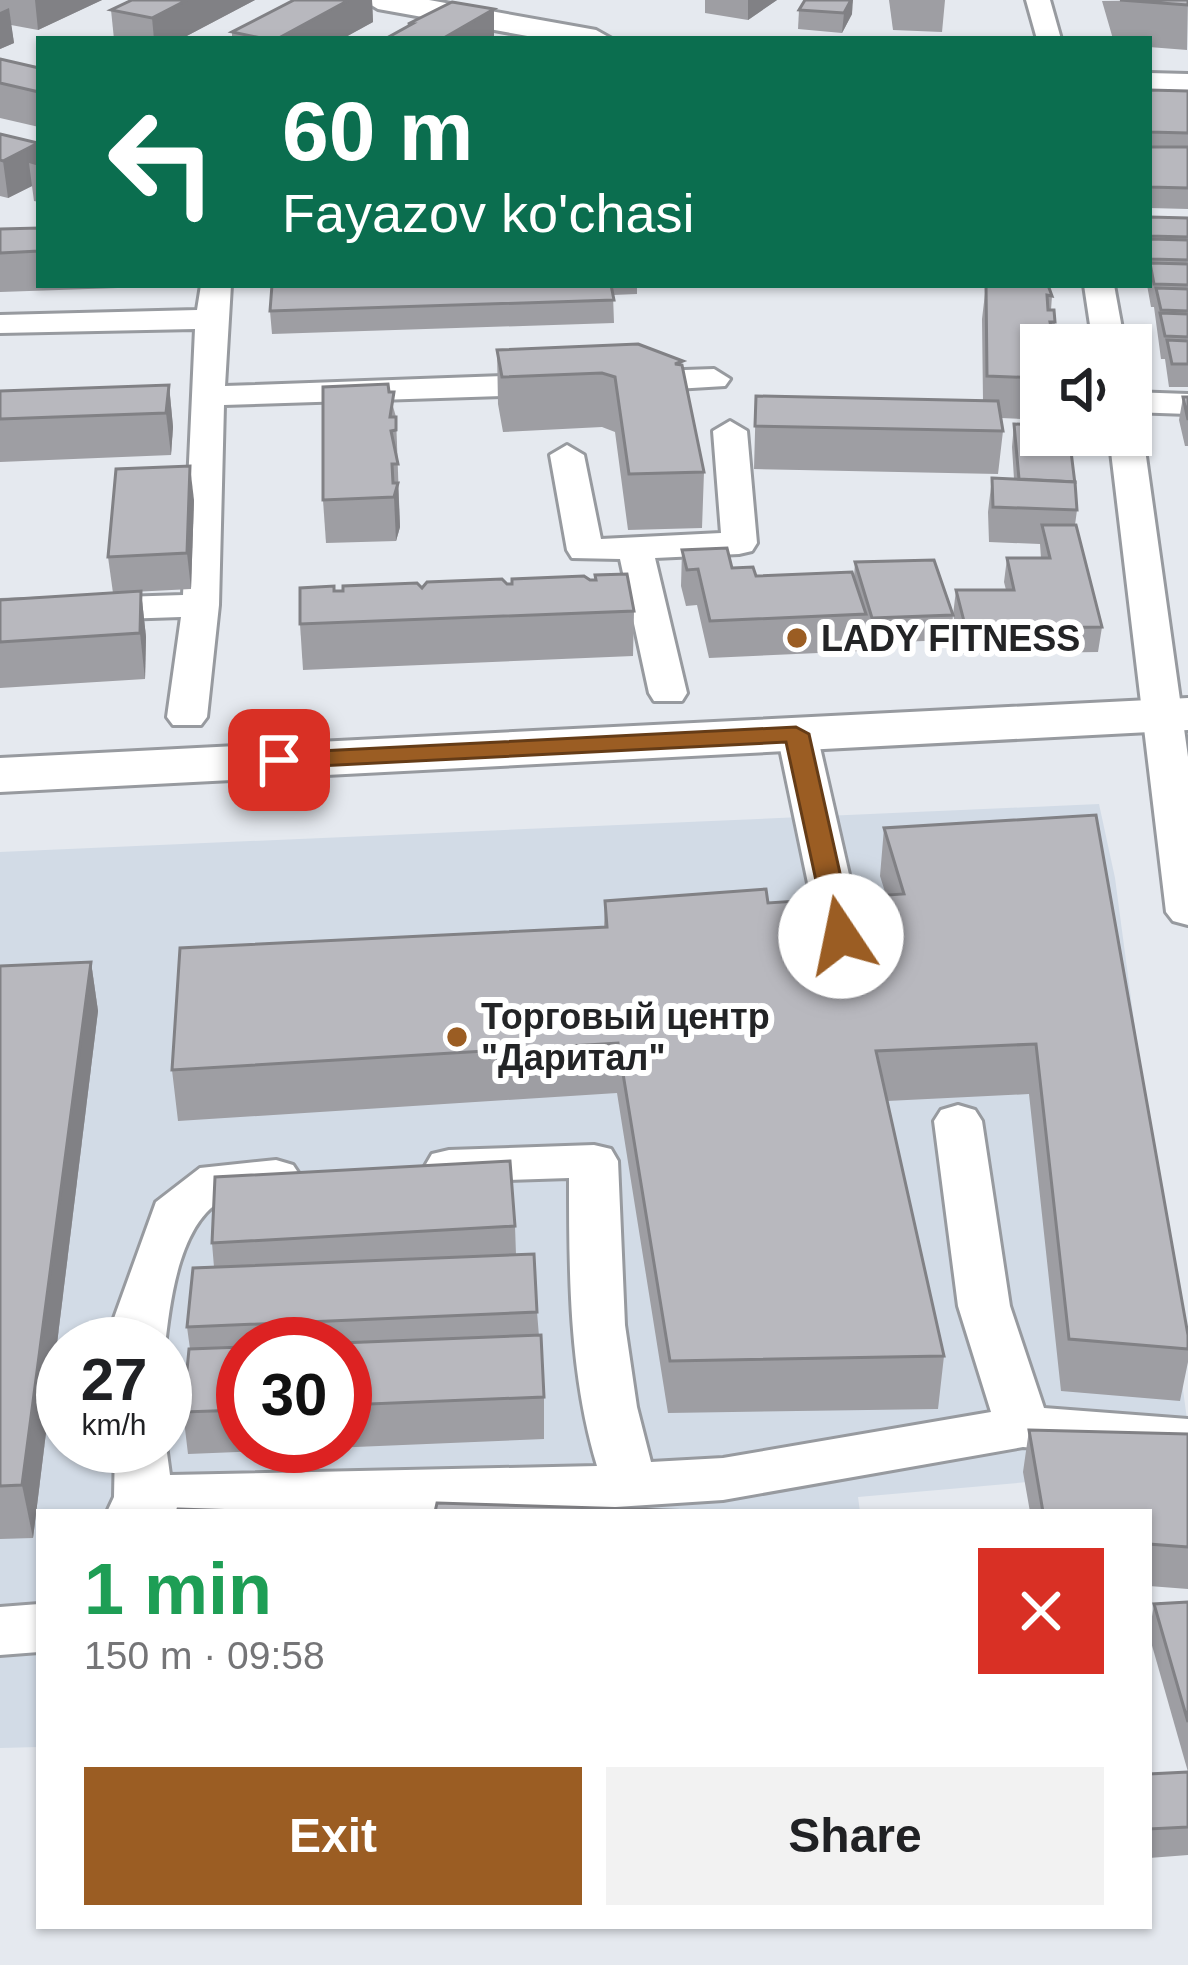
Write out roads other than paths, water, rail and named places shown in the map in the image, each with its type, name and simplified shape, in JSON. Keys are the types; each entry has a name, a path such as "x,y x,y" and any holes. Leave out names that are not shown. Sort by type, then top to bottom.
{"main road":[{"path":"0,775 1176,714"}],"street":[{"path":"378,0 534,34"},
{"path":"1038,0 1048,36"},
{"path":"1152,83 1188,84"},
{"path":"1100,288 1106,324"},
{"path":"0,324 213,302 201,389 201,605 187,716"},
{"path":"201,389 714,379"},
{"path":"1152,403 1188,404"},
{"path":"567,455 584,550 740,543 730,431"},
{"path":"1130,456 1176,714 1188,912"},
{"path":"635,548 668,693"},
{"path":"0,612 201,605"},
{"path":"796,734 841,936"},
{"path":"958,1121 984,1306 1023,1427"},
{"path":"408,1169 595,1162 594,1280 616,1443 631,1485"},
{"path":"140,1317 174,1214 217,1180 313,1174"},
{"path":"140,1485 631,1485 723,1479 1023,1427 1188,1440"},
{"path":"0,1630 36,1628"}],"place":[{"name":"LADY FITNESS","path":"797,638"},
{"name":"Торговый центр \"Даритал\"","path":"457,1037"}]}
